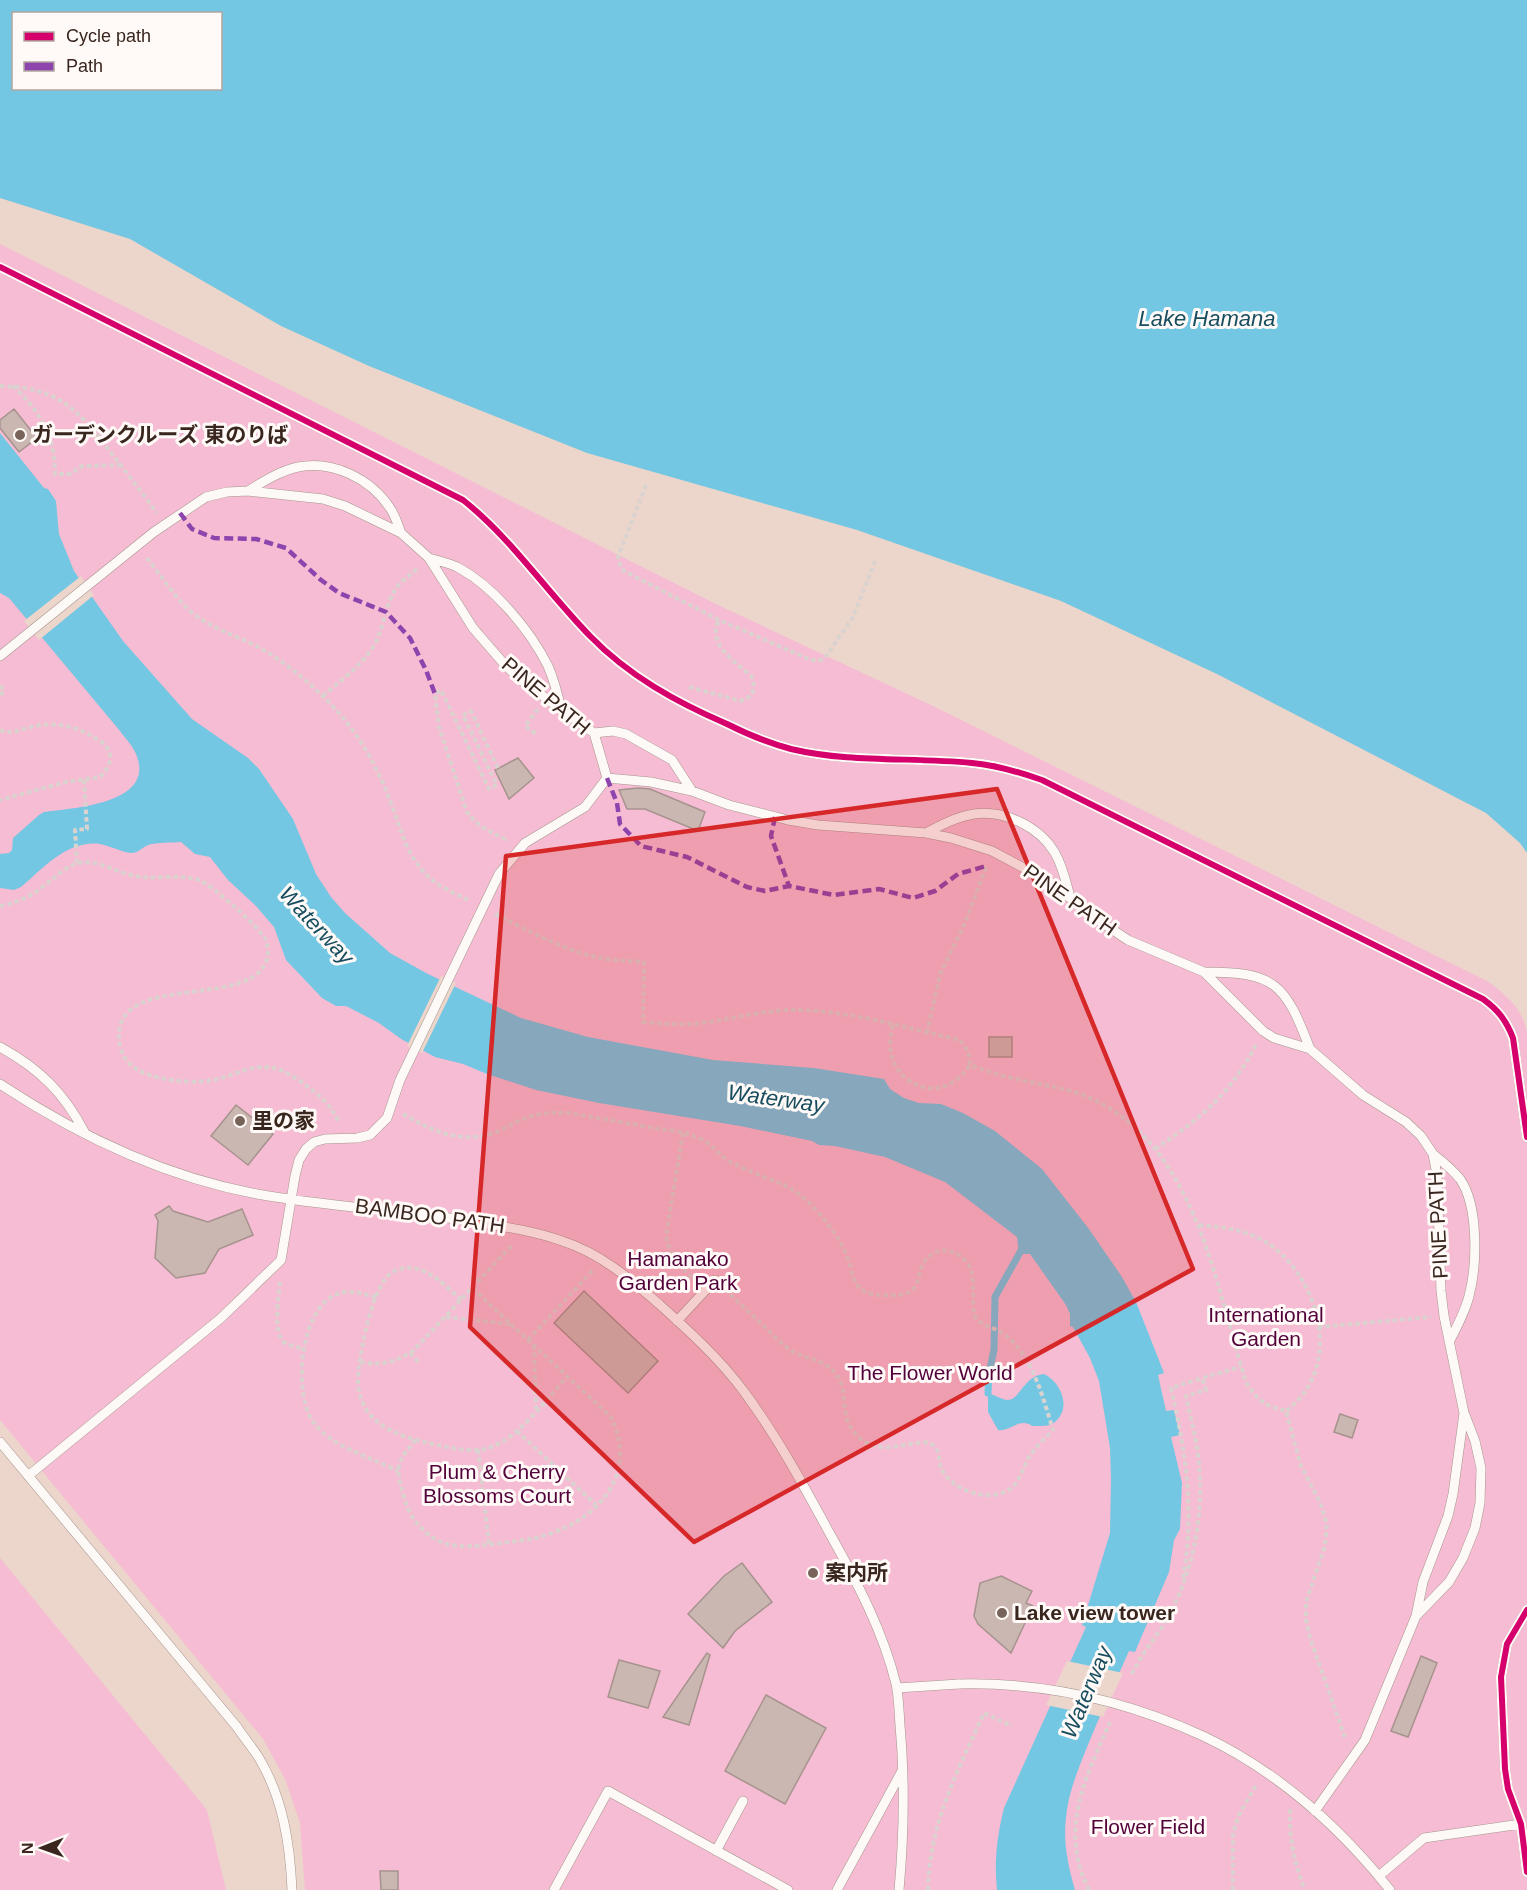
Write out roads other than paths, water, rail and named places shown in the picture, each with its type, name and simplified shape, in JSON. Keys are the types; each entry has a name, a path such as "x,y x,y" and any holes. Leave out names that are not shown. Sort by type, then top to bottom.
{"lane":[{"path":"0,267 463,500 503,536 590,636 619,662 678,702 765,741 804,752 836,756 972,762 1020,772 1042,780 1484,999 1497,1009 1507,1022 1513,1038 1527,1137"},
{"path":"248,491 266,480 299,467 335,468 367,483 380,495 391,510 401,533"},
{"name":"PINE PATH","path":"2,654 165,524 206,497 227,492 248,491 323,499 345,506 401,533 429,558 457,605 489,647 522,681 594,733 607,778 651,782 692,791 729,805 788,820 818,825 926,833 992,851 1032,871 1070,897 1111,930 1128,940 1204,972 1263,1031 1281,1041 1310,1049 1356,1090 1406,1122 1421,1136 1433,1154 1437,1175 1441,1291 1464,1413 1448,1516 1423,1582 1416,1616"},
{"path":"429,558 461,568 508,609 548,665 561,710"},
{"path":"594,733 613,731 626,734 672,760 692,791"},
{"path":"28,1476 221,1318 281,1260 299,1160 306,1149 315,1142 325,1139 357,1138 370,1135 387,1118 400,1080 499,874 521,846 585,807 607,778"},
{"path":"926,833 952,820 975,814 998,815 1020,822 1039,834 1054,852 1064,873 1070,897"},
{"path":"1204,972 1236,972 1254,975 1269,981 1292,1006 1310,1049"},
{"path":"0,1047 29,1064 53,1085 73,1110 85,1134"},
{"name":"BAMBOO PATH","path":"0,1084 85,1134 136,1157 195,1178 256,1193 443,1216 526,1230 565,1241 603,1260 638,1285 705,1347 744,1391 790,1460 844,1558 883,1638 897,1688 903,1769 899,1890"},
{"path":"1433,1154 1461,1181 1468,1196 1474,1234 1473,1277 1469,1297 1449,1342"},
{"path":"677,1321 715,1280"},
{"path":"1315,1811 1365,1740 1416,1616 1449,1582 1463,1558 1475,1528 1480,1503 1481,1468 1475,1442 1464,1413"},
{"path":"0,1442 237,1727 259,1758 276,1792 287,1829 292,1890"},
{"path":"1527,1610 1508,1644 1501,1677 1505,1769 1521,1824 1527,1872"},
{"path":"897,1688 988,1683 1035,1687 1082,1694 1128,1706 1173,1722 1203,1736 1264,1771 1293,1791 1331,1824 1390,1890"},
{"path":"837,1890 903,1769"},
{"path":"554,1890 608,1791 788,1890"},
{"path":"716,1851 743,1801"},
{"path":"1379,1875 1424,1838 1521,1824"}],"water":[{"name":"Lake Hamana","path":"0,0 1527,0 1527,853 1520,843 1486,813 1217,674 1061,601 857,530 587,453 369,366 281,326 130,239 0,198"},
{"name":"Waterway","path":"0,433 56,501 59,534 74,571 123,641 192,719 248,758 259,769 293,819 316,874 331,897 345,913 390,953 428,974 521,1018 588,1037 713,1060 814,1068 884,1079 890,1089 904,1098 919,1103 941,1104 995,1131 1042,1169 1089,1229 1136,1302 1164,1373 1158,1375 1166,1411 1174,1410 1180,1435 1171,1437 1182,1483 1180,1529 1174,1540 1169,1572 1135,1652 1129,1651 1092,1735 1071,1791 1065,1836 1068,1863 1075,1890 997,1890 996,1879 997,1849 1004,1808 1086,1627 1082,1625 1110,1533 1110,1448 1099,1381 1090,1358 1073,1327 1070,1326 1070,1314 1066,1305 1030,1254 1019,1254 1017,1237 945,1182 885,1157 835,1146 819,1145 812,1141 740,1126 599,1103 536,1090 463,1064 435,1057 401,1039 379,1023 346,1006 336,1006 322,998 286,960 274,927 256,906 228,880 210,857 195,854 181,842 152,844 132,853 100,844 77,846 47,864 21,887 14,890 0,888 0,854 9,853 12,850 13,838 39,815 44,812 109,800 124,793 135,784 139,771 136,754 120,731 9,598 0,593"},
{"path":"1044,1374 1055,1383 1062,1396 1063,1410 1060,1416 1053,1424 1032,1426 1023,1423 998,1430 988,1412 988,1393 1007,1400 1011,1399 1031,1379"}],"waterway":[{"path":"988,1393 994,1350 995,1297 1023,1247"}],"place":[{"name":"ガーデンクルーズ 東のりば","path":"20,435"},
{"name":"里の家","path":"240,1121"},
{"name":"案内所","path":"813,1573"},
{"name":"Lake view tower","path":"1002,1613"}],"park label":[{"name":"Hamanako Garden Park","path":"678,1271"},
{"name":"International Garden","path":"1266,1327"},
{"name":"The Flower World","path":"930,1373"},
{"name":"Plum & Cherry Blossoms Court","path":"497,1484"},
{"name":"Flower Field","path":"1148,1827"}]}
